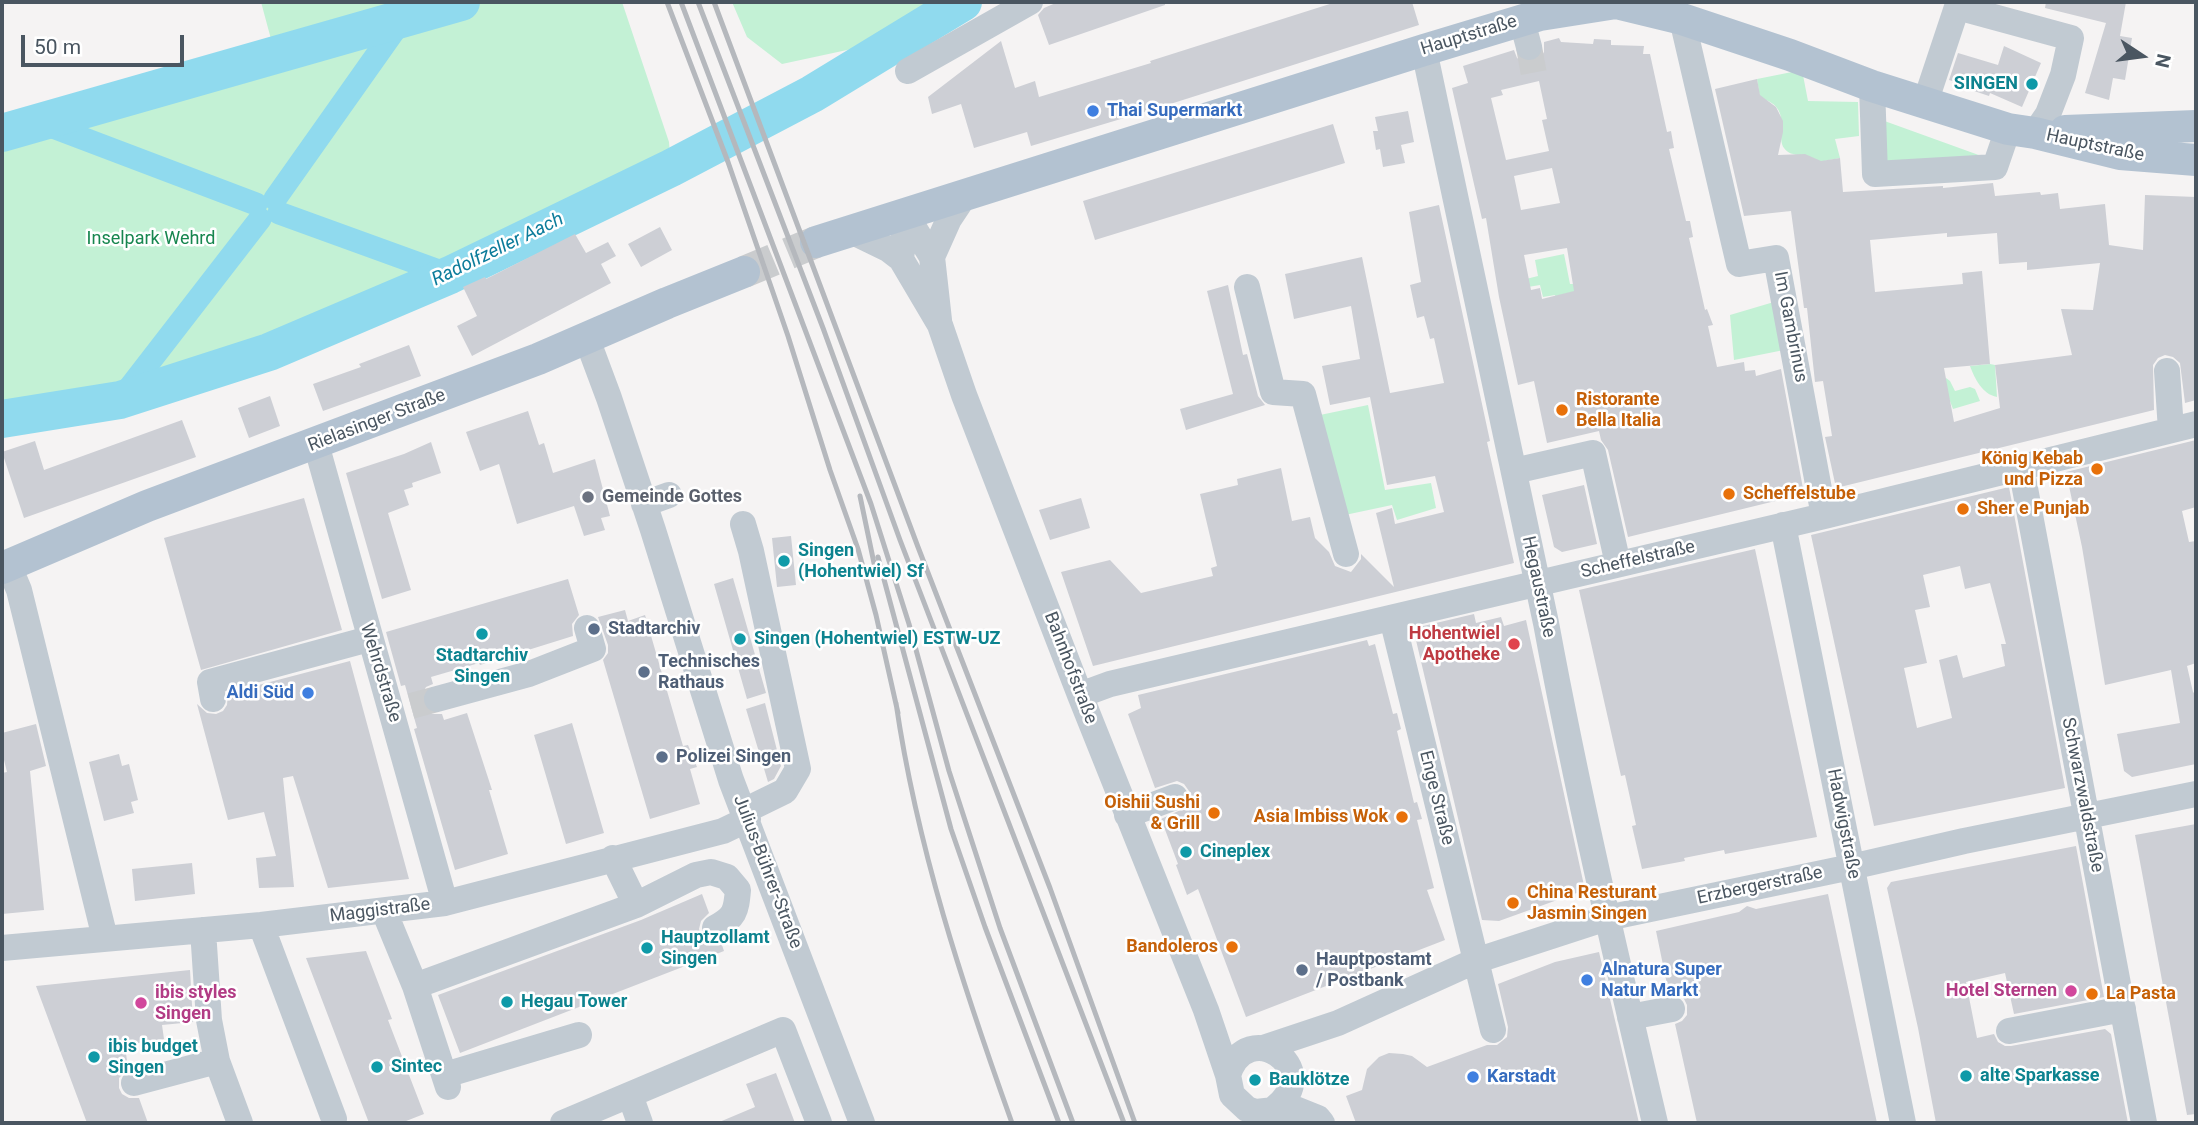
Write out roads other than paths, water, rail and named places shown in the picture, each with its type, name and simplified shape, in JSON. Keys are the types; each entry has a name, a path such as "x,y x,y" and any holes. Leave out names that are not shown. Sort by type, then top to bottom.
{"main road":[{"name":"Hauptstraße","path":"906,215 1424,50 1525,34 1590,3 1616,3 1682,19 1872,86 2022,131 2120,154 2196,160"},
{"name":"Hauptstraße","path":"2022,131 2196,126"},
{"path":"816,242 906,215"},
{"name":"Rielasinger Straße","path":"5,566 147,506 587,339 744,272"}],"street":[{"path":"1872,86 1875,174 1995,167 2022,131 2052,104 2063,75 2071,38 1957,7 1925,103"},
{"path":"908,71 1021,12"},
{"name":"Im Gambrinus","path":"1682,19 1739,264 1776,258 1824,516"},
{"name":"Hegaustraße","path":"1424,50 1607,918 1655,1123"},
{"path":"932,257 949,219 965,195"},
{"path":"901,259 906,215"},
{"name":"Bahnhofstraße","path":"906,215 932,257 940,325"},
{"path":"851,231 888,248 901,259"},
{"name":"Bahnhofstraße","path":"901,259 940,325 964,395 1080,695 1206,1010 1232,1095 1247,1109 1263,1114"},
{"path":"1247,287 1273,392 1303,394 1346,554"},
{"name":"Julius-Bührer-Straße","path":"587,339 610,398 731,780 862,1123"},
{"path":"2167,371 2171,430"},
{"name":"Scheffelstraße","path":"1080,695 1110,684 1824,516 2196,424"},
{"name":"Wehrdstraße","path":"316,444 369,639 402,709 445,903"},
{"path":"1514,471 1593,453 1618,564"},
{"name":"Schwarzwaldstraße","path":"2021,467 2144,1123"},
{"path":"644,504 669,495"},
{"name":"Maggistraße","path":"2,948 261,925 445,903 723,831 785,791 798,769 743,524"},
{"name":"Hadwigstraße","path":"1783,525 1903,1122"},
{"name":"Rielasinger Straße","path":"5,566 19,590 104,938"},
{"name":"Enge Straße","path":"1392,618 1493,1031"},
{"path":"437,699 528,674 593,649 587,628"},
{"path":"213,699 210,682 369,639"},
{"name":"Erzbergerstraße","path":"1259,1048 1338,1023 1475,958 1607,918 2196,794"},
{"path":"1127,815 1175,797"},
{"path":"613,858 636,905"},
{"path":"415,986 636,905 696,875 711,872 727,877 738,890 737,909 728,921 715,928"},
{"path":"384,911 415,986 446,1081 579,1035"},
{"path":"261,925 334,1119"},
{"path":"202,929 209,1020 217,1061 240,1123"},
{"path":"1630,1017 1672,1009"},
{"path":"2009,1031 2123,1009"},
{"name":"Bahnhofstraße","path":"1206,1010 1231,1033 1281,1056 1291,1078 1316,1104 1328,1123"},
{"name":"Erzbergerstraße","path":"1291,1078 1304,1053 1338,1023"},
{"path":"563,1123 783,1030 819,1123"},
{"path":"1228,1075 1231,1065 1245,1051 1259,1048"},
{"path":"134,1083 217,1061"},
{"path":"1263,1114 1289,1093 1291,1078"},
{"path":"630,1095 640,1123"},
{"path":"1263,1114 1293,1108 1318,1118 1322,1123"}],"waterway":[{"name":"Radolfzeller Aach","path":"2,133 461,2"},
{"name":"Radolfzeller Aach","path":"2,419 120,400 269,352 450,275 671,168 812,94 963,2"},
{"path":"275,199 403,18"},
{"path":"37,121 256,204"},
{"path":"279,213 450,275"},
{"path":"120,400 260,219"}],"tunnel":[{"path":"1529,47 1535,80"},
{"path":"744,272 816,242"},
{"path":"411,706 437,699"}],"railway":[{"path":"667,2 728,162 858,549 898,713"},
{"path":"681,2 871,504 909,624 949,771 1000,928 1073,1123"},
{"path":"698,2 823,328 900,540 1124,1123"},
{"path":"714,2 918,547 1050,888 1135,1123"},
{"path":"860,496 875,568"},
{"path":"878,557 951,829 1059,1123"},
{"path":"896,703 929,863 959,968 1012,1123"}],"place":[{"name":"SINGEN","path":"2032,84"},
{"name":"Thai Supermarkt","path":"1093,111"},
{"name":"Ristorante Bella Italia","path":"1562,410"},
{"name":"König Kebab und Pizza","path":"2097,469"},
{"name":"Scheffelstube","path":"1729,494"},
{"name":"Gemeinde Gottes","path":"588,497"},
{"name":"Sher e Punjab","path":"1963,509"},
{"name":"Singen (Hohentwiel) Sf","path":"784,561"},
{"name":"Stadtarchiv","path":"594,629"},
{"name":"Stadtarchiv Singen","path":"482,634"},
{"name":"Singen (Hohentwiel) ESTW-UZ","path":"740,639"},
{"name":"Hohentwiel Apotheke","path":"1514,644"},
{"name":"Technisches Rathaus","path":"644,672"},
{"name":"Aldi Süd","path":"308,693"},
{"name":"Polizei Singen","path":"662,757"},
{"name":"Oishii Sushi & Grill","path":"1214,813"},
{"name":"Asia Imbiss Wok","path":"1402,817"},
{"name":"Cineplex","path":"1186,852"},
{"name":"China Resturant Jasmin Singen","path":"1513,903"},
{"name":"Bandoleros","path":"1232,947"},
{"name":"Hauptzollamt Singen","path":"647,948"},
{"name":"Hauptpostamt / Postbank","path":"1302,970"},
{"name":"Alnatura Super Natur Markt","path":"1587,980"},
{"name":"Hotel Sternen","path":"2071,991"},
{"name":"La Pasta","path":"2092,994"},
{"name":"Hegau Tower","path":"507,1002"},
{"name":"ibis styles Singen","path":"141,1003"},
{"name":"ibis budget Singen","path":"94,1057"},
{"name":"Sintec","path":"377,1067"},
{"name":"alte Sparkasse","path":"1966,1076"},
{"name":"Karstadt","path":"1473,1077"},
{"name":"Bauklötze","path":"1255,1080"}],"park label":[{"name":"Inselpark Wehrd","path":"151,239"}]}
